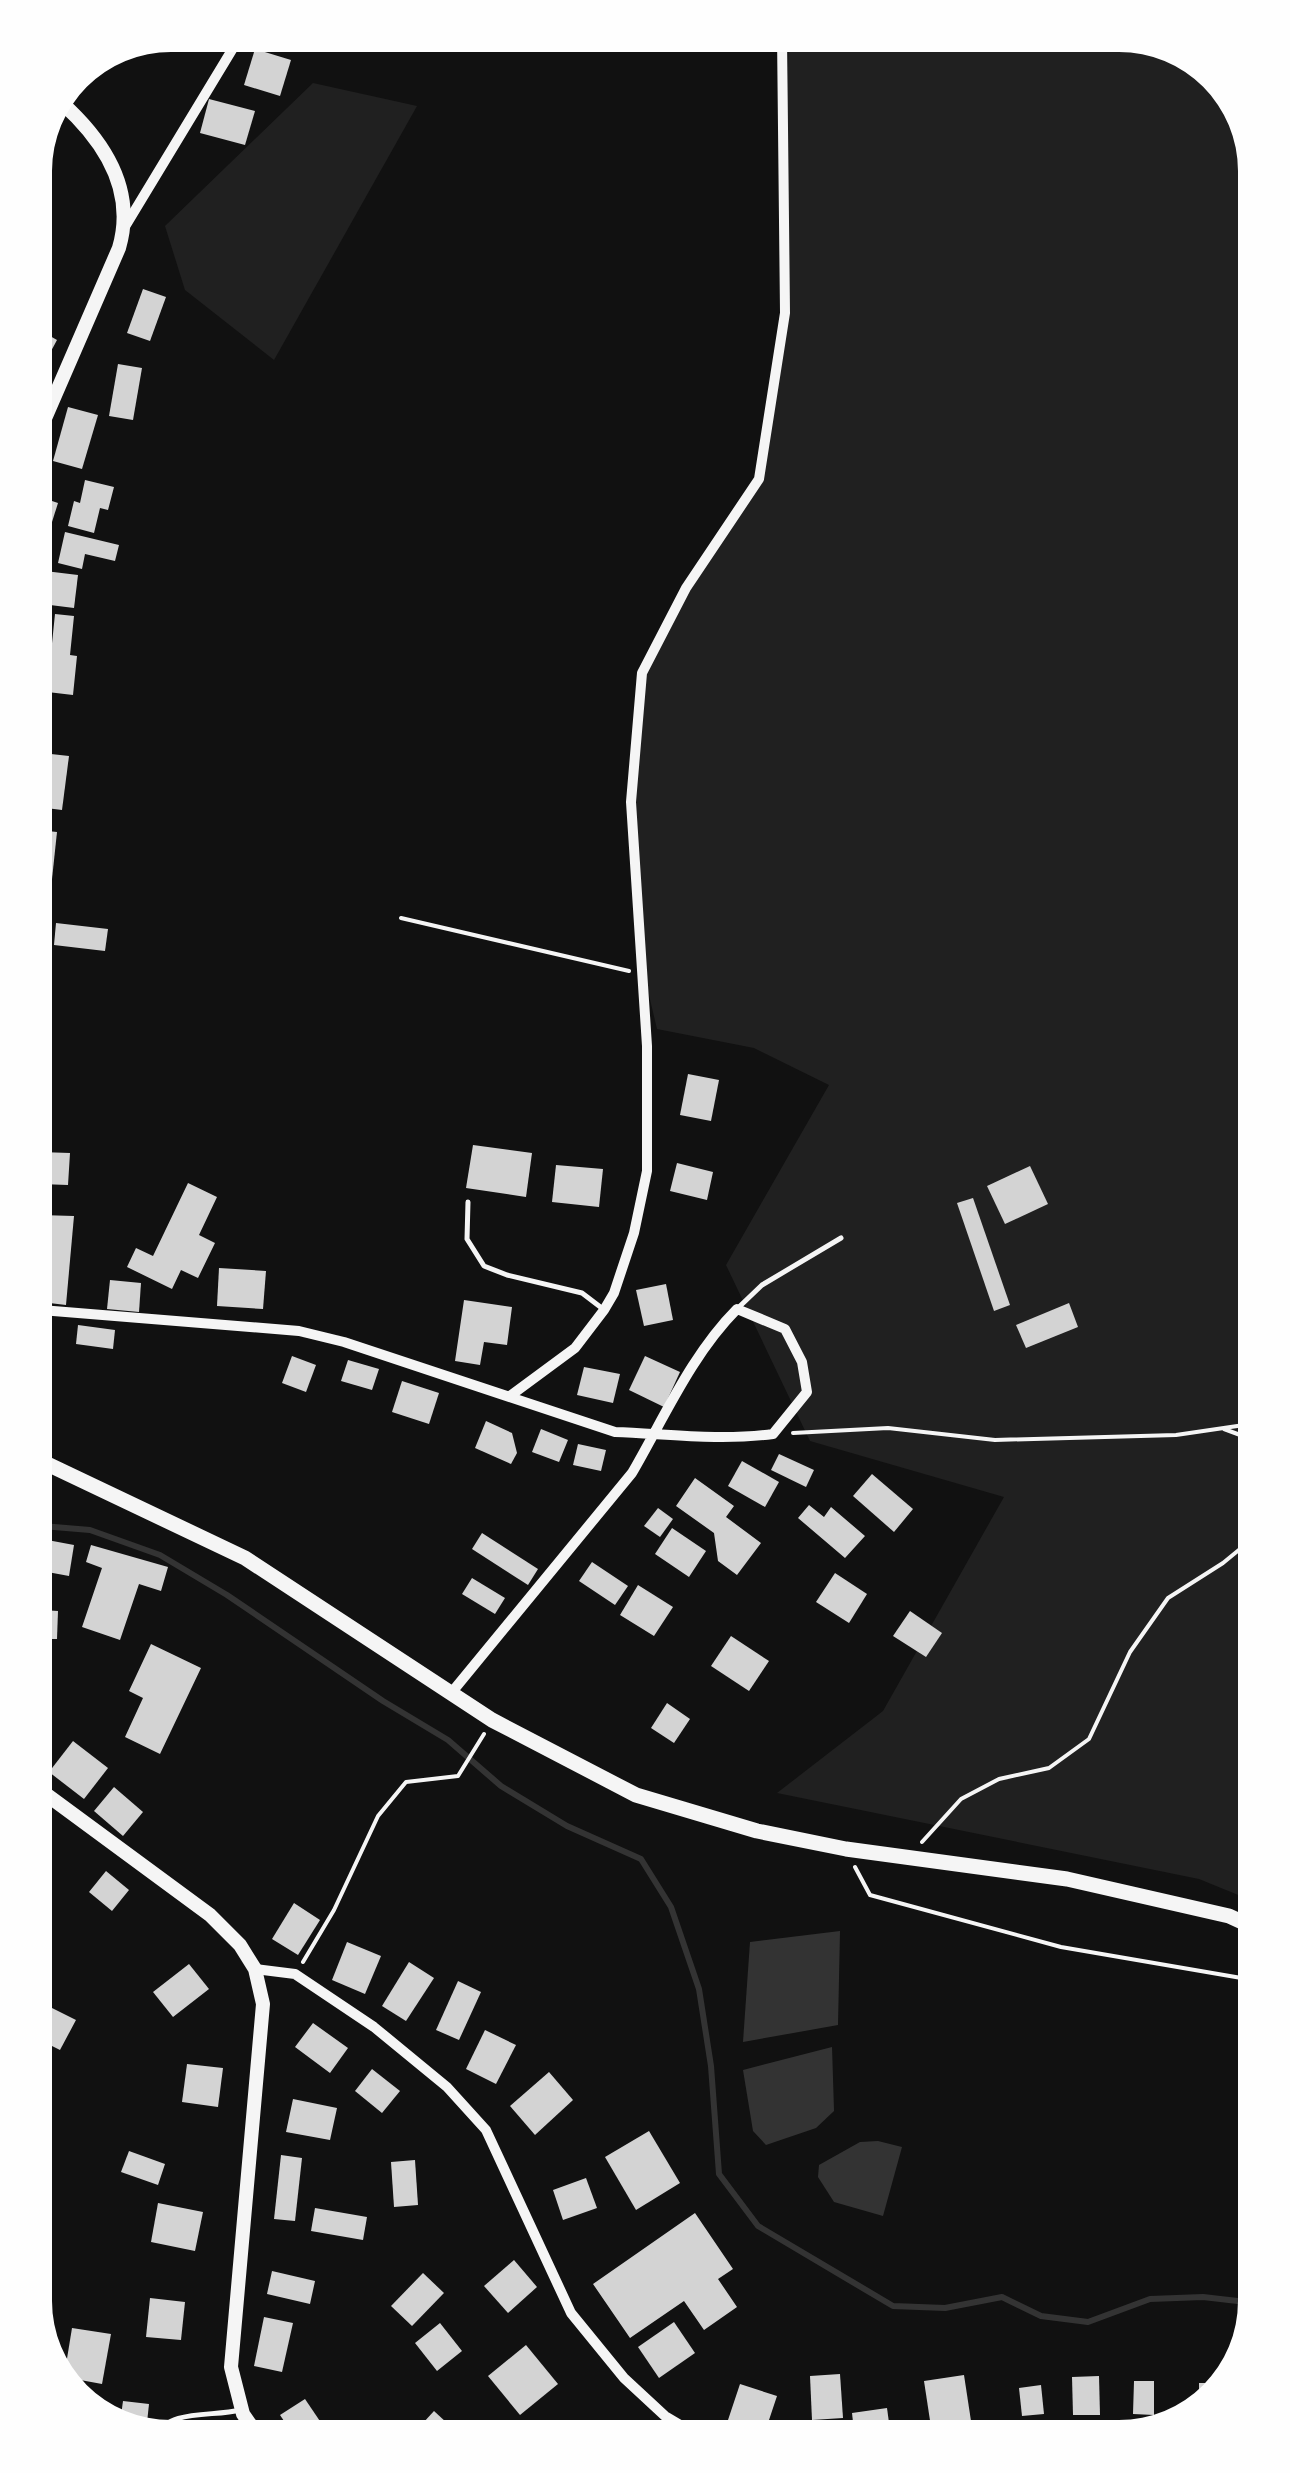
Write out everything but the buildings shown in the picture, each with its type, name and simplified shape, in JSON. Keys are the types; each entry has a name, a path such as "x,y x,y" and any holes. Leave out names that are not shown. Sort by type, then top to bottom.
{"main road":[{"path":"52,1467 245,1558 492,1720 636,1794 757,1831 905,1860 1067,1879 1238,1920"}],"street":[{"path":"53,399 126,225 231,52"},
{"path":"510,1396 575,1348 604,1310 614,1293 634,1233 646,1171 644,974 631,802 642,673 686,588 759,479 785,313 782,53"},
{"path":"69,112 106,154 124,196 126,225"},
{"path":"52,1311 299,1331 615,1432 656,1433 738,1438 773,1434 807,1392 802,1362 785,1329 737,1308 716,1329 656,1433 632,1473 452,1692"},
{"path":"52,1799 210,1915 240,1945 255,1969 263,2004 231,2367 248,2420"},
{"path":"255,1969 295,1974 374,2027 447,2087 486,2130 572,2313 624,2378 672,2420"}],"lane":[{"path":"468,1202 466,1239 484,1266 582,1294 604,1310"},
{"path":"737,1308 762,1286 841,1238"},
{"path":"170,2420 242,2410"}],"path":[{"path":"400,918 644,974"},
{"path":"773,1434 888,1428 995,1440 1176,1435 1238,1426"},
{"path":"1224,1429 1238,1435"},
{"path":"905,1860 961,1799 999,1779 1048,1768 1089,1738 1130,1652 1168,1598 1238,1551"},
{"path":"295,1974 334,1910 378,1816 406,1782 458,1776 476,1746"},
{"path":"846,1849 870,1896 1061,1947 1238,1977"}],"shaded area":[{"path":"788,53 1142,55 1185,72 1208,93 1222,112 1235,148 1238,1895 1199,1879 777,1793 883,1711 1004,1497 810,1441 726,1265 829,1085 754,1048 657,1029 644,974 631,802 642,673 686,588 759,479 785,313"},
{"path":"313,83 417,106 274,360 185,290 165,226"},
{"path":"840,1931 838,2025 743,2042 750,1942"},
{"path":"832,2047 834,2111 816,2128 766,2145 753,2131 743,2070"},
{"path":"878,2141 902,2147 883,2216 834,2202 818,2177 819,2165 860,2142"}],"waterway":[{"path":"52,1527 90,1530 160,1555 448,1740 501,1786 567,1826 641,1859 671,1907 699,1989 711,2066 719,2174 758,2226 893,2306 945,2308 1002,2297 1041,2316 1088,2322 1150,2299 1203,2297 1238,2301"}]}
